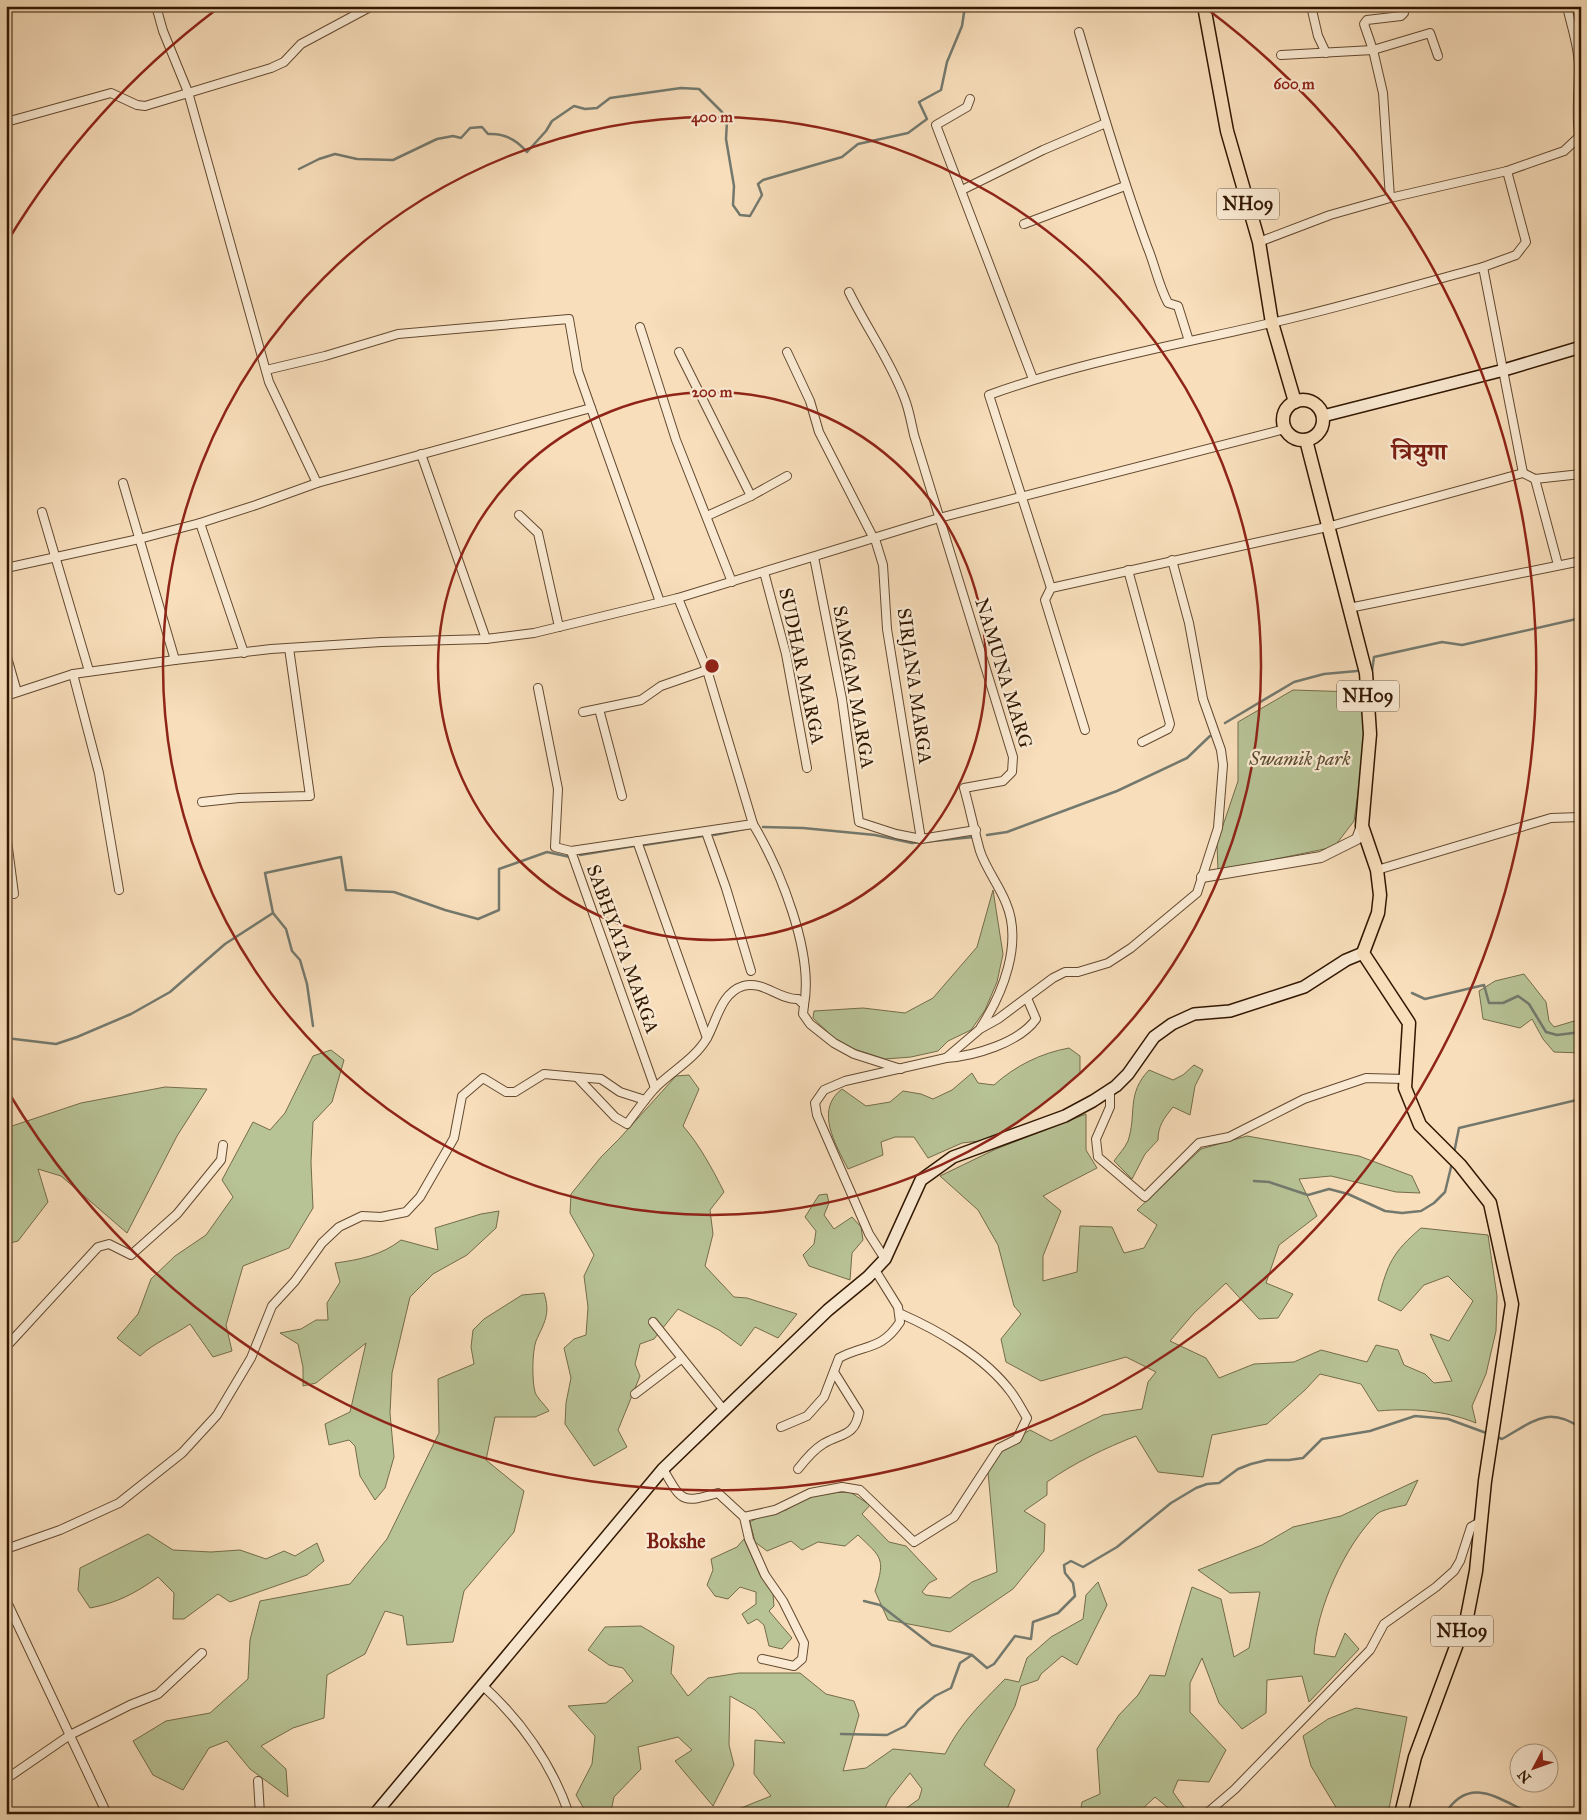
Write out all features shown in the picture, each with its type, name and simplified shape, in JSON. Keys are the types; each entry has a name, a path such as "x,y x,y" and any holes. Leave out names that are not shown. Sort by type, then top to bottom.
{"main road":[{"name":"NH09","path":"1204,6 1227,131 1259,242 1272,323 1295,402"},
{"path":"1323,416 1504,370 1581,347"},
{"path":"1307,400 1312,402 1321,411 1323,416 1321,429 1317,435 1306,440 1296,439 1285,429 1283,416 1290,405 1295,402 1307,400"},
{"name":"NH09","path":"1306,440 1366,673 1370,734 1362,826 1377,870 1380,895 1378,913 1363,952 1409,1023 1405,1088 1420,1125 1460,1165 1490,1203 1512,1304 1492,1434 1476,1571 1467,1618 1415,1757 1400,1814"},
{"path":"375,1814 663,1469 723,1409 885,1259 921,1180 953,1157 1065,1116 1110,1090 1128,1074 1154,1037 1172,1024 1194,1014 1230,1010 1304,987 1346,960 1363,952"}],"street":[{"path":"156,6 163,31 188,92 266,370 279,405 317,483"},
{"path":"6,122 112,93 137,105 145,106 271,68 284,62 301,44 372,6"},
{"path":"1311,6 1318,36 1326,53"},
{"path":"1390,198 1383,93 1365,22 1401,16 1404,13 1403,6"},
{"path":"1259,242 1330,215 1390,198 1507,171 1564,151 1580,136 1576,112 1579,67 1577,45 1567,6"},
{"path":"1079,32 1125,186 1158,283 1168,303 1178,306 1189,340"},
{"path":"1281,55 1373,50 1430,33 1438,56"},
{"path":"970,99 967,106 936,125 1033,379"},
{"path":"962,190 1106,123"},
{"path":"1085,730 1045,600 1051,588 989,395 1033,379 1189,340 1272,323 1483,267 1516,255 1526,242 1507,171"},
{"path":"1024,224 1125,186"},
{"path":"1483,267 1523,473"},
{"path":"848,292 888,362 905,399 939,518"},
{"path":"266,370 325,356 398,334 569,319 578,371 660,602"},
{"path":"640,327 676,440 732,582"},
{"path":"679,352 751,496"},
{"name":"SIRJANA MARGA","path":"786,352 810,401 819,432 874,539 883,565 887,629 921,839"},
{"path":"6,568 55,559 139,539 256,505 317,483 591,408"},
{"path":"6,696 73,674 174,660 289,648 380,642 486,639 559,627 678,598 939,518 1285,429"},
{"path":"421,454 486,639"},
{"path":"1051,588 1327,527 1523,473 1536,480 1581,474"},
{"path":"707,516 751,496 787,476"},
{"path":"1536,480 1558,565"},
{"path":"123,482 174,660"},
{"path":"42,512 90,671"},
{"path":"519,515 538,533 559,627"},
{"name":"NAMUNA MARG","path":"939,518 1013,757 1012,772 1003,781 964,788 981,852 1008,905 1013,937 1007,971 992,1010 980,1029"},
{"path":"200,522 244,653"},
{"name":"SAMGAM MARGA","path":"814,557 842,699 859,822 896,834 921,839"},
{"path":"946,1058 980,1029 998,1019 1065,972 1078,972 1108,963 1131,948 1197,893 1218,828 1222,765 1221,750 1203,699 1189,623 1172,560"},
{"path":"1350,608 1581,561"},
{"path":"1128,570 1170,724 1168,729 1142,742"},
{"name":"SUDHAR MARGA","path":"764,572 786,654 807,768"},
{"path":"678,598 707,670 753,824 771,854 805,955 807,988 804,1014 810,1024 834,1043 854,1054 900,1069"},
{"path":"202,802 238,798 310,796 289,648"},
{"path":"6,654 17,692"},
{"path":"583,712 641,700 661,686 707,670"},
{"path":"73,674 99,773 119,890"},
{"path":"538,688 558,789 555,847 571,851"},
{"path":"599,709 622,796"},
{"path":"1377,870 1551,818 1581,817"},
{"name":"SABHYATA MARGA","path":"655,1088 571,851 753,824"},
{"path":"1202,877 1321,857 1357,839 1362,826"},
{"path":"921,839 976,830"},
{"path":"706,832 726,888 751,971"},
{"path":"6,833 14,894"},
{"path":"637,841 707,1038"},
{"path":"577,1078 614,1117 627,1124 655,1088 695,1052 707,1038 718,1011 732,992 744,986 756,985 790,999 798,999 804,1005"},
{"path":"885,1259 869,1234 824,1137 815,1104 824,1090 845,1081 985,1051 1029,1029 1036,1019 1027,998"},
{"path":"6,1549 60,1530 119,1503 182,1453 217,1415 251,1358 272,1306 295,1281 322,1243 339,1226 362,1216 381,1217 406,1212 420,1197 454,1138 462,1096 484,1078 506,1092 515,1092 544,1074 601,1079 620,1092 645,1100"},
{"path":"1110,1090 1110,1107 1096,1139 1098,1157 1146,1197 1199,1143 1229,1137 1304,1099 1366,1078 1405,1079"},
{"path":"6,1347 98,1247 109,1244 131,1254 177,1214 221,1160 223,1145"},
{"path":"781,1427 807,1416 824,1397 839,1358 849,1353 875,1346 890,1336 900,1322 899,1312 875,1270"},
{"path":"744,1517 775,1510 810,1493 842,1487 860,1490 914,1542 954,1518 999,1448 1017,1439 1027,1418 1011,1392 982,1364 950,1338 899,1312"},
{"path":"653,1322 723,1409"},
{"path":"635,1394 681,1359"},
{"path":"798,1469 810,1454 824,1444 846,1435 857,1424 859,1412 834,1372"},
{"path":"663,1469 680,1497 686,1499 699,1498 718,1493 744,1517 749,1538 765,1575 783,1601 804,1644 802,1659 794,1666 762,1659"},
{"path":"1206,1814 1235,1789 1370,1650 1384,1624 1448,1578 1460,1561 1471,1527 1482,1522"},
{"path":"6,1600 108,1814"},
{"path":"6,1779 70,1735 130,1705 158,1694 202,1653"},
{"path":"482,1685 503,1704 537,1748 563,1796 569,1814"},
{"path":"258,1781 260,1814"}],"green space":[{"name":"Swamik park","path":"1293,690 1355,692 1367,730 1354,821 1334,847 1218,871 1217,843 1238,781 1238,722"},
{"path":"993,890 1003,954 997,982 985,1010 971,1030 948,1041 938,1051 911,1057 885,1059 851,1048 834,1038 813,1018 814,1011 863,1008 905,1013 933,998 977,947"},
{"path":"1524,974 1546,1002 1549,1021 1554,1027 1581,1019 1581,1053 1554,1052 1543,1039 1532,1019 1520,1028 1483,1019 1479,991 1495,981"},
{"path":"1069,1048 1080,1056 1080,1074 1034,1111 1002,1133 988,1140 962,1143 928,1158 914,1137 895,1137 881,1142 883,1155 848,1169 833,1139 828,1117 829,1107 834,1097 842,1089 866,1106 890,1102 903,1091 921,1094 933,1099 952,1090 972,1073 978,1083 994,1085 1029,1061 1048,1053"},
{"path":"331,1050 344,1060 332,1102 313,1122 311,1162 313,1208 289,1248 243,1266 226,1325 232,1351 213,1357 190,1324 140,1356 117,1338 138,1314 151,1279 175,1256 206,1235 233,1197 222,1180 253,1122 270,1130 285,1113 313,1056"},
{"path":"1194,1065 1203,1070 1195,1086 1190,1115 1173,1107 1162,1122 1158,1140 1145,1154 1132,1179 1114,1161 1128,1141 1137,1087 1149,1070 1173,1080 1183,1075"},
{"path":"689,1075 699,1089 683,1126 700,1149 724,1192 710,1210 713,1234 705,1266 734,1297 747,1298 797,1314 778,1338 755,1327 741,1346 719,1330 678,1309 654,1339 640,1344 635,1364 640,1376 618,1430 627,1447 594,1466 565,1424 566,1403 571,1378 564,1348 574,1339 586,1335 588,1307 584,1276 594,1255 570,1213 571,1194 601,1157 676,1076"},
{"path":"165,1087 207,1089 177,1136 127,1233 61,1176 38,1169 48,1202 18,1241 6,1244 6,1128 81,1103"},
{"path":"1086,1114 1086,1150 1097,1168 1043,1196 1061,1211 1043,1256 1043,1281 1077,1272 1080,1226 1112,1227 1124,1253 1144,1248 1157,1225 1137,1210 1201,1149 1247,1136 1359,1156 1412,1176 1420,1193 1396,1192 1331,1176 1299,1179 1317,1216 1279,1245 1266,1283 1293,1294 1278,1318 1259,1319 1226,1283 1194,1313 1170,1341 1206,1358 1219,1378 1254,1364 1294,1362 1321,1350 1367,1362 1376,1345 1398,1350 1404,1365 1425,1374 1434,1383 1452,1381 1430,1334 1449,1341 1473,1301 1448,1276 1424,1285 1401,1311 1378,1300 1392,1260 1403,1245 1421,1228 1488,1235 1497,1296 1496,1331 1486,1374 1472,1406 1476,1423 1452,1415 1428,1411 1378,1411 1361,1384 1320,1374 1267,1424 1212,1435 1203,1477 1158,1472 1136,1436 1079,1462 1047,1482 1047,1495 1024,1511 1045,1524 1044,1551 1013,1589 950,1632 888,1620 875,1591 881,1565 879,1559 872,1548 858,1535 845,1546 818,1542 802,1550 791,1541 767,1551 755,1542 750,1522 763,1515 786,1510 807,1497 826,1493 850,1492 870,1505 862,1514 889,1542 906,1546 937,1579 929,1583 922,1592 926,1595 950,1598 972,1582 997,1572 988,1472 1002,1447 1030,1430 1051,1441 1103,1415 1142,1409 1148,1382 1156,1372 1126,1357 1041,1381 1006,1362 1001,1339 1021,1314 1014,1306 998,1245 978,1210 940,1176 996,1149"},
{"path":"827,1194 829,1203 824,1215 834,1229 852,1217 861,1227 863,1240 852,1253 850,1280 809,1266 803,1255 814,1244 816,1231 805,1217 819,1195"},
{"path":"499,1211 496,1228 467,1255 433,1274 410,1297 392,1373 390,1413 394,1457 385,1488 375,1500 360,1476 355,1446 349,1440 329,1445 325,1424 350,1412 366,1343 316,1383 303,1386 303,1367 298,1344 280,1333 301,1329 316,1320 328,1320 327,1303 340,1282 335,1263 370,1256 386,1250 401,1240 438,1250 435,1228 481,1214"},
{"path":"544,1293 547,1313 536,1341 533,1374 537,1397 549,1411 535,1417 495,1417 486,1460 524,1491 514,1532 464,1591 453,1642 407,1645 403,1616 385,1611 365,1654 327,1675 324,1718 293,1728 261,1746 286,1769 288,1797 250,1769 227,1741 209,1748 183,1790 153,1775 133,1741 166,1721 210,1713 248,1679 250,1640 260,1601 350,1584 387,1539 439,1433 438,1379 474,1364 471,1347 473,1330 484,1319 522,1295"},
{"path":"1418,1480 1406,1505 1380,1512 1365,1527 1334,1579 1320,1618 1314,1654 1335,1657 1345,1633 1359,1649 1309,1702 1302,1676 1267,1680 1266,1713 1242,1729 1219,1703 1202,1658 1190,1683 1190,1712 1226,1750 1209,1782 1178,1780 1173,1792 1186,1810 1173,1812 1155,1797 1137,1814 1080,1814 1082,1802 1100,1794 1097,1749 1119,1715 1138,1695 1150,1675 1165,1676 1192,1587 1221,1599 1234,1657 1249,1648 1260,1592 1230,1593 1198,1570 1262,1545 1293,1527 1341,1516"},
{"path":"148,1534 173,1550 211,1552 240,1550 266,1559 284,1551 295,1556 317,1543 324,1561 307,1575 230,1602 218,1594 184,1619 173,1619 174,1593 158,1577 126,1597 90,1608 78,1590 80,1568"},
{"path":"744,1539 761,1577 773,1594 774,1606 769,1611 792,1638 782,1649 769,1646 764,1625 757,1619 748,1624 742,1614 756,1604 756,1592 740,1587 728,1599 715,1596 707,1585 713,1570 711,1559 737,1547"},
{"path":"1098,1582 1107,1605 1077,1665 1062,1656 1041,1674 1038,1680 1021,1686 1015,1706 984,1765 1015,1790 1005,1814 907,1814 905,1809 919,1799 922,1789 910,1773 890,1798 882,1814 726,1814 771,1796 754,1774 755,1740 785,1743 755,1710 730,1696 729,1745 734,1765 713,1806 675,1761 692,1750 678,1737 638,1747 641,1769 614,1797 611,1811 587,1814 576,1795 592,1764 595,1736 568,1706 606,1703 633,1681 623,1668 609,1665 588,1650 605,1627 641,1626 674,1646 671,1673 688,1696 708,1678 739,1673 800,1673 826,1694 854,1701 859,1715 843,1771 866,1768 893,1749 945,1754 965,1723 1005,1679 1019,1682 1027,1658 1051,1637 1083,1619 1086,1595"},
{"path":"1356,1708 1407,1717 1388,1814 1340,1814 1311,1766 1303,1736 1328,1719"}],"waterway":[{"path":"299,169 319,159 335,154 357,159 393,160 437,139 453,136 461,138 470,128 482,127 488,134 510,138 527,152 546,131 552,121 574,106 585,109 597,108 610,98 681,88 699,89 722,112 727,121 726,139 734,186 733,205 740,215 750,216 762,195 758,184 763,180 842,157 858,144 908,133 927,119 919,102 941,90 947,62 962,26 965,6"},
{"path":"1372,671 1374,657 1442,642 1462,645 1581,618"},
{"path":"1225,723 1294,682 1324,674 1357,671"},
{"path":"987,835 1007,832 1117,791 1187,758 1210,736"},
{"path":"763,827 803,828 875,835 912,843 974,837"},
{"path":"714,835 749,828"},
{"path":"644,845 703,836"},
{"path":"580,855 634,846"},
{"path":"6,1038 56,1044 131,1014 170,992 225,944 273,913 265,873 341,857 346,890 394,892 445,910 478,919 499,910 499,869 547,852 570,857"},
{"path":"273,913 286,929 292,951 300,960 307,984 313,1026"},
{"path":"1412,993 1425,999 1484,985 1489,1003 1503,1003 1518,996 1529,1004 1546,1032 1557,1035 1581,1032"},
{"path":"1454,1153 1459,1128 1581,1099"},
{"path":"1254,1181 1269,1182 1308,1195 1329,1189 1348,1194 1385,1211 1402,1213 1421,1211 1434,1203 1445,1192 1452,1163"},
{"path":"841,1734 887,1735 905,1726 918,1710 935,1696 951,1688 960,1663 972,1655 987,1668 994,1664 1015,1636 1031,1639 1033,1622 1058,1613 1075,1596 1073,1583 1065,1573 1064,1565 1071,1561 1083,1567 1117,1547 1171,1503 1196,1488 1207,1484 1219,1483 1238,1469 1251,1464 1267,1460 1303,1458 1322,1439 1370,1431 1415,1416 1448,1419 1489,1434"},
{"path":"1497,1437 1502,1439 1540,1418 1549,1417 1569,1421 1581,1428"},
{"path":"864,1601 880,1605 932,1645 972,1655"},
{"path":"1445,1814 1455,1802 1465,1795 1475,1793 1497,1797 1532,1814"}],"district":[{"name":"त्रियुगा","path":"1419,452"},
{"name":"Bokshe","path":"676,1541"}]}
